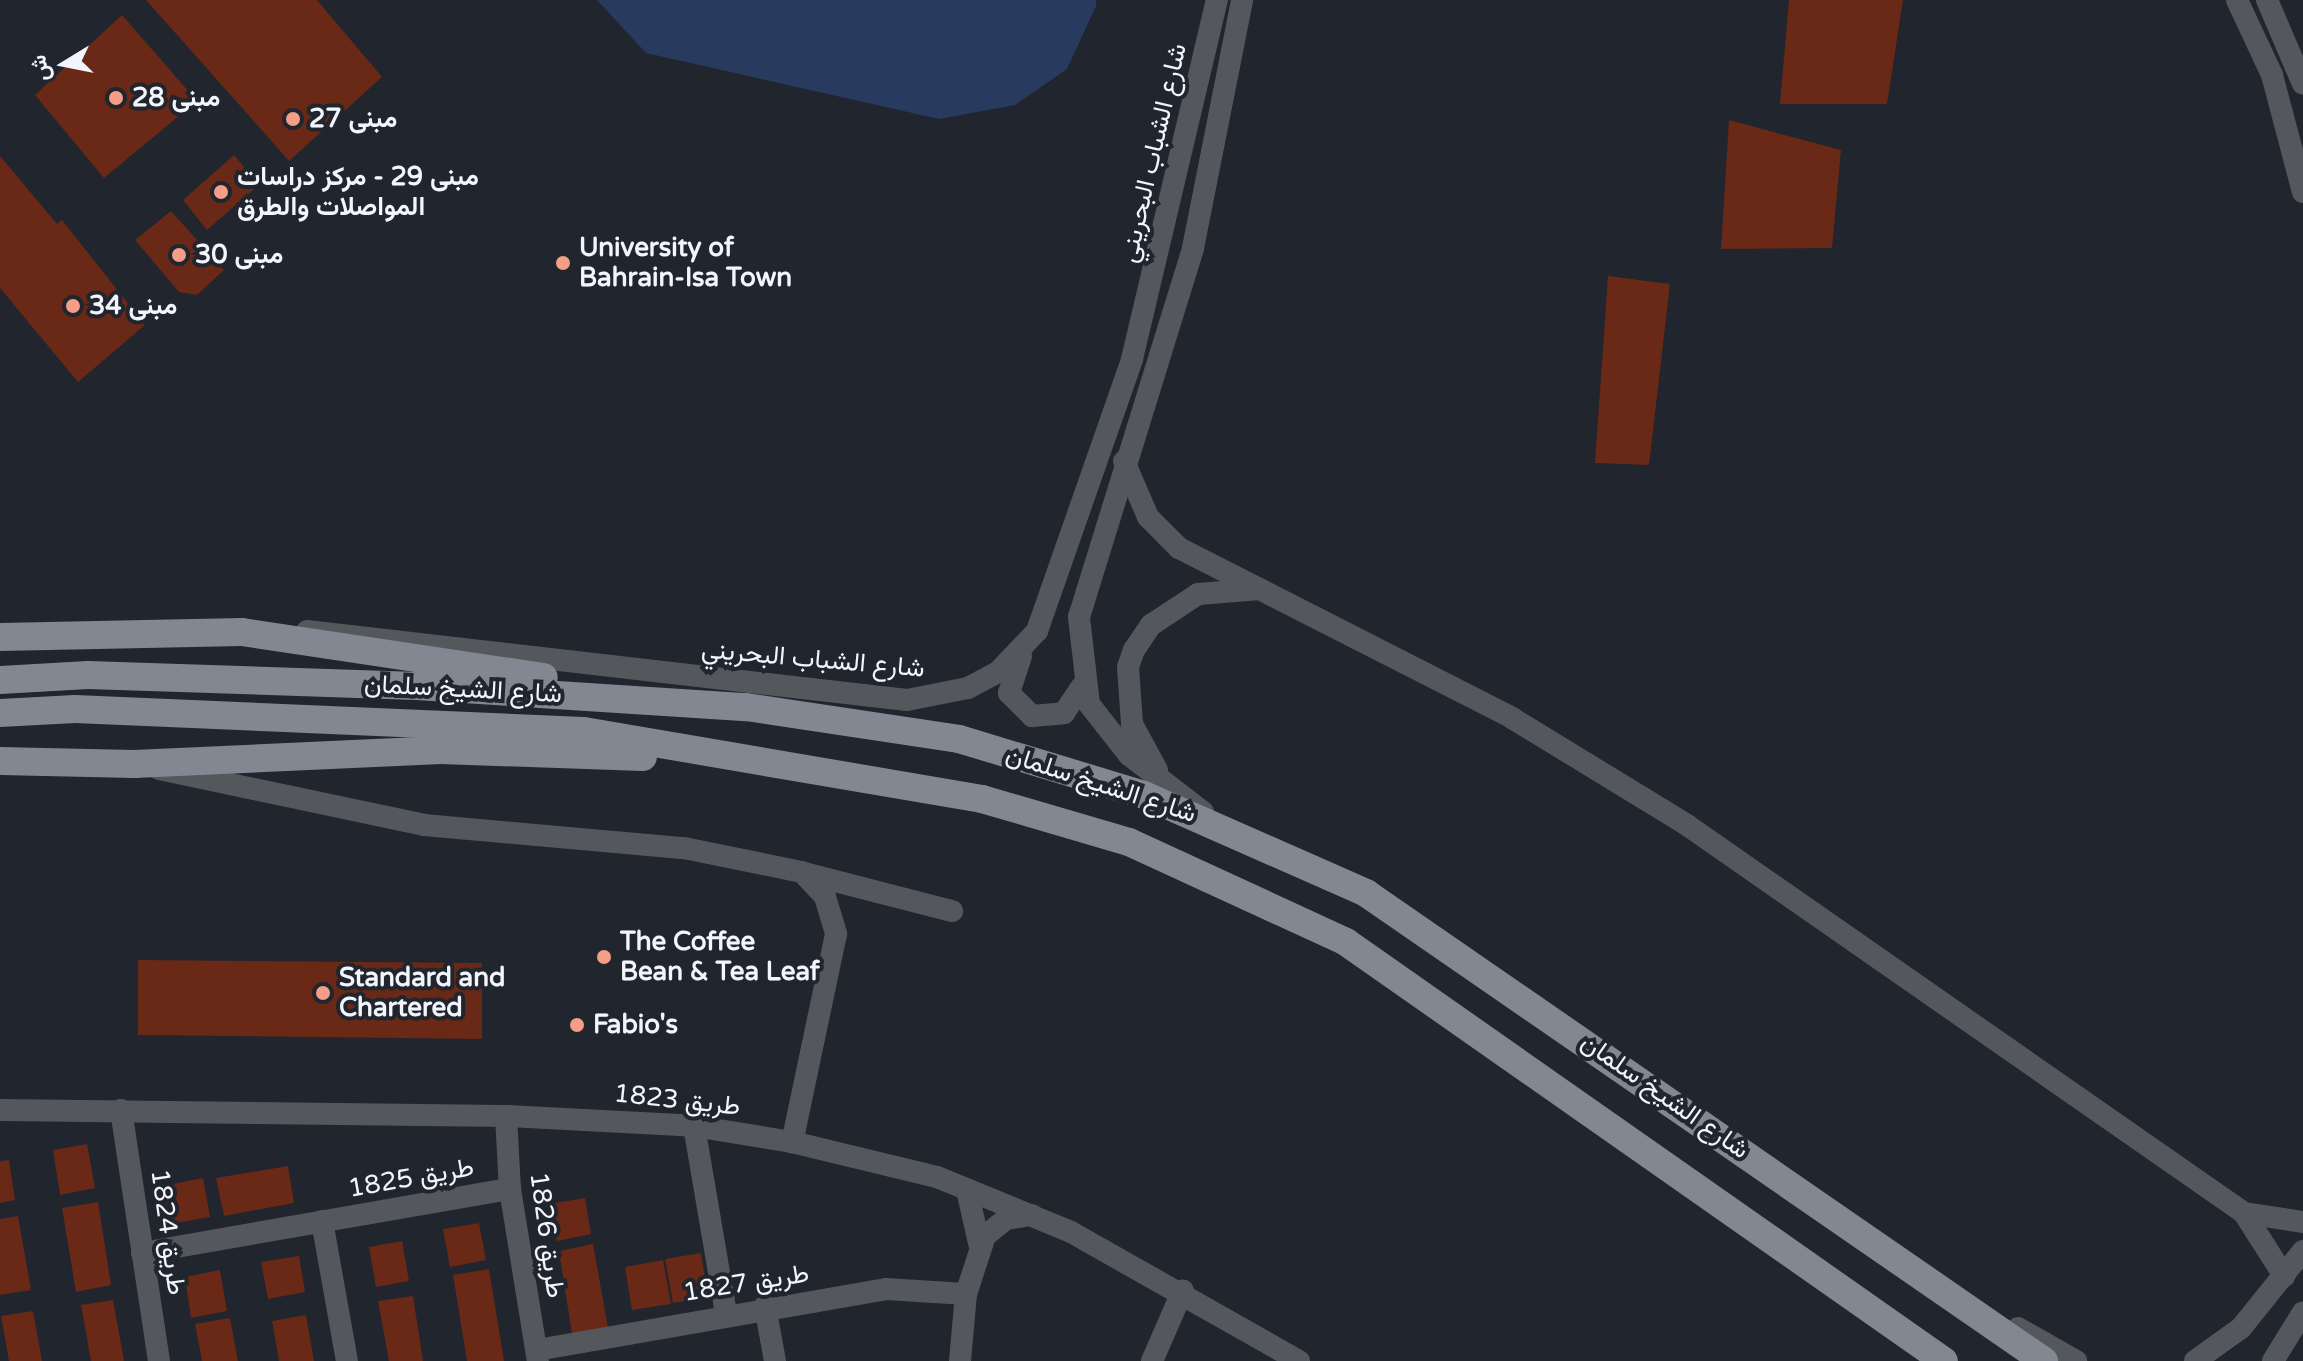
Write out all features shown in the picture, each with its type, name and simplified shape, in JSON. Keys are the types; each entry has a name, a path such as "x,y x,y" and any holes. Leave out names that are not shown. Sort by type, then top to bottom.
{"main road":[{"path":"0,637 242,632 659,700"},
{"name":"شارع الشيخ سلمان","path":"0,680 104,676 659,700 959,739 1217,823 1366,893 2044,1361"},
{"name":"شارع الشيخ سلمان","path":"0,713 75,709 584,731 982,799 1129,842 1346,942 1622,1130 1944,1361"},
{"path":"0,761 134,764 441,750 771,764"},
{"path":"1622,1130 1644,1159 1919,1361"}],"street":[{"name":"شارع الشباب البحريني","path":"242,632 338,632 907,700 968,688 1025,650 1132,359 1217,0"},
{"path":"1217,823 1108,733 1082,686 1084,590 1193,248 1242,0"},
{"path":"2237,0 2272,75 2303,192"},
{"path":"2267,0 2303,84"},
{"path":"1124,461 1161,535 1512,718 1687,825 2244,1213 2284,1276"},
{"path":"1166,784 1132,724 1128,667 1134,650 1151,625 1198,594 1265,589"},
{"path":"1025,650 1009,679 1018,707 1048,718 1064,713 1082,686"},
{"path":"134,764 424,825 684,848 802,872 952,911"},
{"path":"792,1142 836,934 825,897 802,872"},
{"name":"طريق 1823","path":"0,1110 506,1116 694,1126 792,1142 967,1190 1032,1215 1183,1290 1299,1361"},
{"name":"طريق 1824","path":"121,1110 159,1361"},
{"name":"طريق 1826","path":"506,1116 510,1189 538,1355"},
{"path":"694,1126 726,1313"},
{"name":"طريق 1825","path":"142,1253 510,1189"},
{"path":"967,1190 980,1247"},
{"path":"2244,1213 2303,1222"},
{"path":"960,1361 966,1294 980,1247 998,1223 1032,1215"},
{"name":"طريق 1825","path":"322,1221 347,1361"},
{"path":"2195,1361 2241,1328 2303,1251"},
{"name":"طريق 1827","path":"538,1355 765,1306 931,1286 966,1294"},
{"path":"1152,1361 1183,1290"},
{"path":"1964,1304 1994,1313 2076,1361"},
{"path":"765,1306 775,1361"},
{"path":"2273,1361 2303,1312"}],"shaded area":[{"path":"597,0 1096,0 1096,6 1067,69 1015,105 939,119 646,53"}],"building":[{"name":"مبنى 27","path":"146,0 317,0 382,77 289,161"},
{"path":"1789,0 1903,0 1887,104 1780,104"},
{"name":"مبنى 28","path":"122,15 197,101 104,178 35,95"},
{"path":"1729,120 1841,150 1832,248 1721,249"},
{"name":"مبنى 29 - مركز دراسات المواصلات والطرق","path":"234,155 259,185 207,230 183,200"},
{"name":"مبنى 34","path":"0,156 57,224 62,220 145,325 78,382 0,288"},
{"name":"مبنى 30","path":"171,211 224,270 197,295 179,292 135,240"},
{"path":"1608,276 1670,284 1649,465 1595,463"},
{"path":"138,960 482,963 482,1039 138,1035"},
{"path":"87,1144 95,1188 60,1195 53,1150"},
{"path":"9,1160 15,1200 0,1203 0,1161"},
{"path":"288,1166 294,1203 224,1216 216,1178"},
{"path":"203,1178 210,1217 170,1224 163,1186"},
{"path":"585,1198 591,1234 557,1241 549,1204"},
{"path":"98,1202 111,1285 76,1292 62,1208"},
{"path":"18,1216 31,1290 0,1295 0,1219"},
{"path":"479,1223 486,1260 450,1267 443,1229"},
{"path":"402,1241 409,1281 376,1287 369,1247"},
{"path":"593,1244 608,1328 572,1334 559,1251"},
{"path":"701,1253 708,1297 673,1303 665,1259"},
{"path":"299,1256 305,1292 268,1299 261,1262"},
{"path":"663,1260 671,1304 632,1310 625,1267"},
{"path":"489,1269 504,1361 467,1361 453,1275"},
{"path":"220,1270 227,1311 191,1318 185,1277"},
{"path":"413,1296 423,1361 389,1361 378,1301"},
{"path":"113,1300 124,1361 91,1361 81,1305"},
{"path":"33,1311 42,1361 9,1361 1,1316"},
{"path":"306,1315 314,1361 279,1361 272,1321"},
{"path":"230,1318 238,1361 202,1361 195,1324"}],"place":[{"name":"مبنى 28","path":"116,98"},
{"name":"مبنى 27","path":"293,119"},
{"name":"مبنى 29 - مركز دراسات المواصلات والطرق","path":"221,192"},
{"name":"مبنى 30","path":"179,255"},
{"name":"University of Bahrain-Isa Town","path":"563,263"},
{"name":"مبنى 34","path":"73,306"},
{"name":"The Coffee Bean & Tea Leaf","path":"604,957"},
{"name":"Standard and Chartered","path":"323,993"},
{"name":"Fabio's","path":"577,1025"}]}
